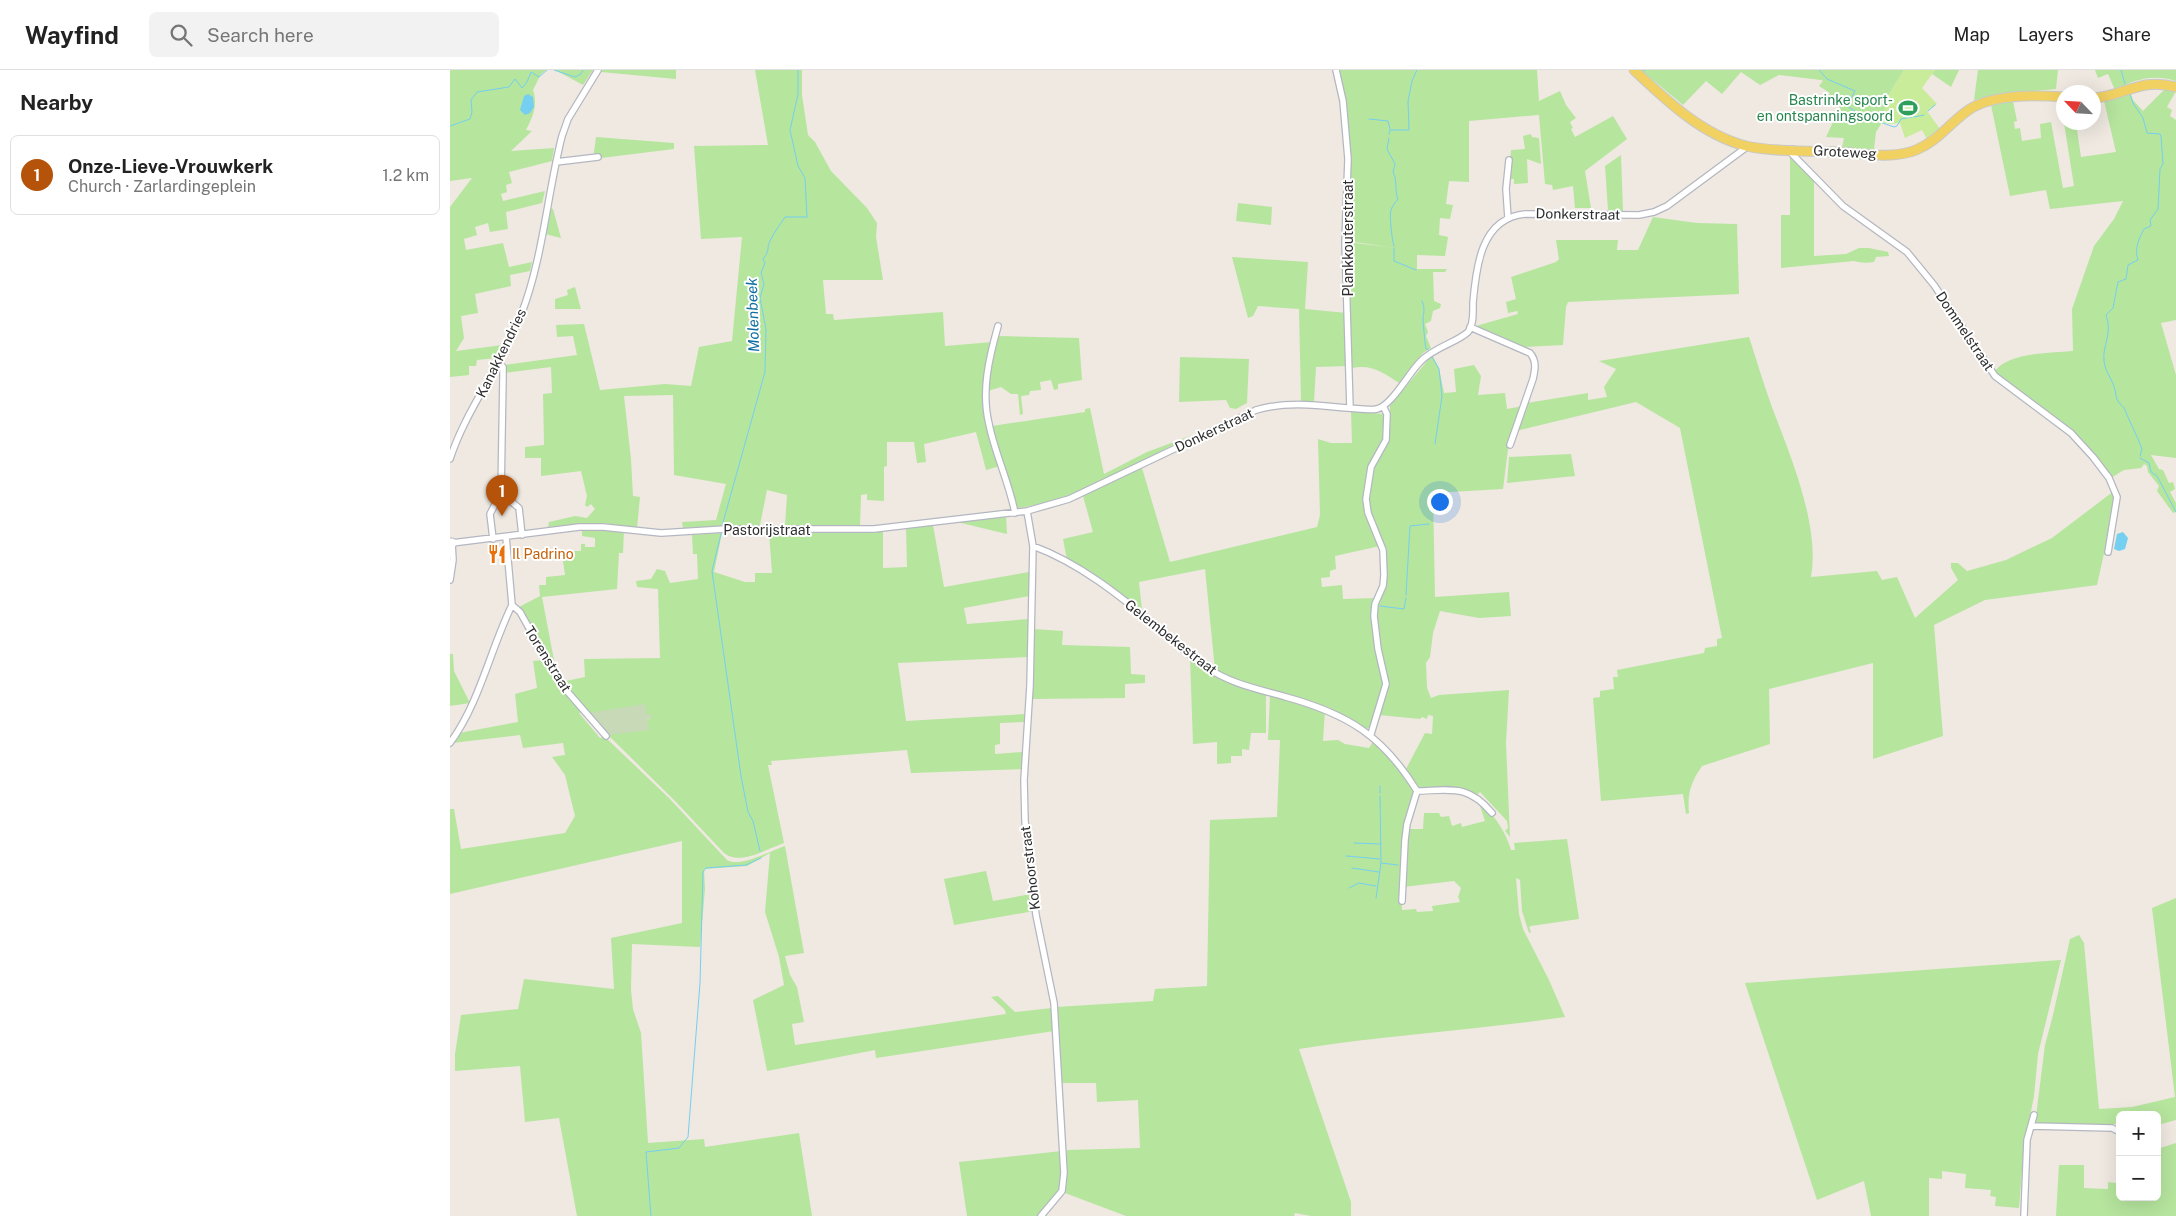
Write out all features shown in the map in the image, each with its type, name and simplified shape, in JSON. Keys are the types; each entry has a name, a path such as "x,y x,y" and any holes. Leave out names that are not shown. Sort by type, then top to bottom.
{"main road":[{"name":"Groteweg","path":"1634,70 1686,115 1718,135 1746,146 1792,149 1874,154 1905,153 1931,143 1967,111 1978,105 2032,96 2056,97"},
{"path":"2101,98 2145,84 2163,84 2176,87"}],"street":[{"name":"Kanakkendries","path":"450,459 528,298 557,154 568,119 598,70"},
{"name":"Plankkouterstraat","path":"1336,70 1343,101 1348,159 1346,242 1350,408"},
{"name":"Donkerstraat","path":"1508,218 1518,214 1532,213 1647,215 1667,206 1746,146"},
{"name":"Dommelstraat","path":"1792,149 1792,154 1843,206 1895,242 1913,258 1934,285 1995,376 2071,434 2093,457 2109,478 2118,498 2108,552"},
{"path":"556,162 598,157"},
{"path":"1371,734 1386,684 1378,649 1374,616 1375,604 1383,586 1384,575 1381,541 1368,514 1366,499 1371,467 1386,440 1387,414 1384,406 1423,359 1439,347 1468,332 1481,252 1492,231 1508,218 1506,189 1509,160"},
{"path":"998,326 988,367 986,399 988,424 1015,512"},
{"path":"1470,327 1530,353 1534,359 1533,379 1510,445"},
{"path":"493,539 490,514 502,493 503,367 498,363"},
{"name":"Donkerstraat","path":"1027,511 1069,499 1256,410 1278,405 1296,404 1376,409 1384,406"},
{"path":"502,493 519,508 522,535"},
{"name":"Pastorijstraat","path":"451,543 562,529 597,527 661,534 725,529 874,529 1027,511"},
{"name":"Kohoorstraat","path":"1027,511 1033,546 1024,812 1036,915 1054,1003 1064,1174 1062,1191 1041,1216"},
{"name":"Torenstraat","path":"450,743 470,710 512,604 506,537"},
{"path":"450,580 453,560 451,543"},
{"name":"Gelembekestraat","path":"1033,546 1082,571 1106,586 1189,655 1224,678 1247,687 1324,708 1371,734 1397,760 1417,791"},
{"name":"Torenstraat","path":"512,604 520,612 560,683 606,736"},
{"path":"1402,901 1407,824 1417,791 1462,790 1480,800 1492,813"},
{"path":"2024,1214 2027,1140 2034,1115"},
{"path":"2032,1126 2112,1128 2116,1130"}],"green space":[{"path":"450,70 546,70 541,74 533,90 534,111 526,130 532,131 511,151 554,148 552,161 509,172 512,183 506,185 507,192 501,194 503,201 545,191 542,203 506,212 508,229 490,232 488,223 475,227 477,235 464,239 466,250 503,243 509,267 532,262 530,271 510,275 511,286 475,294 478,313 461,316 464,338 456,351 503,345 496,358 477,360 476,366 469,366 469,375 450,377 450,207 472,178 450,181"},
{"path":"555,70 593,70 583,85"},
{"path":"602,70 676,70 676,79 601,72"},
{"path":"755,70 802,70 802,95 808,135 815,142 831,171 867,208 877,223 876,237 883,280 823,280 826,314 833,314 834,320 943,312 945,346 993,342 983,389 1000,466 986,470 976,432 924,444 926,462 917,463 914,442 887,442 887,466 884,467 884,501 867,500 867,494 861,495 860,526 785,526 787,495 767,490 760,525 683,528 682,522 716,520 726,484 674,475 673,395 624,396 633,496 640,497 637,528 603,523 548,527 549,522 575,516 587,518 595,509 591,504 587,507 585,505 587,496 581,471 541,476 541,458 525,458 525,447 544,445 543,394 552,393 551,367 505,373 505,365 577,355 573,336 557,337 556,325 584,324 600,390 665,384 691,386 699,347 732,341 742,237 701,239 694,146 768,145"},
{"path":"1338,70 1537,70 1539,101 1560,91 1566,105 1576,118 1570,122 1575,137 1613,116 1627,139 1585,171 1591,208 1575,208 1573,186 1553,190 1552,185 1545,184 1539,115 1469,121 1469,182 1449,181 1446,204 1453,205 1450,219 1440,218 1439,235 1448,237 1445,256 1417,255 1417,269 1447,269 1445,272 1433,272 1434,301 1441,304 1440,308 1433,311 1431,321 1425,324 1428,332 1426,336 1431,348 1423,353 1399,383 1388,375 1371,368 1352,368 1347,242 1396,248 1347,241 1350,152"},
{"path":"1641,70 1904,70 1888,96 1882,122 1876,120 1881,124 1876,132 1874,150 1842,148 1844,138 1826,137 1840,107 1827,98 1830,93 1819,86 1823,81 1821,80 1779,75 1760,85 1741,72 1722,94 1706,81 1683,105"},
{"name":"Bastrinke sport- en ontspanningsoord","path":"1904,70 1935,70 1922,88 1937,104 1927,111 1940,129 1927,139 1922,130 1905,138 1900,123 1889,124 1882,122 1888,96"},
{"path":"1935,70 1959,70 1951,87 1932,74"},
{"path":"1978,70 2058,70 2056,89 2011,93 1974,100"},
{"path":"2095,70 2176,70 2176,81 2160,78 2137,80 2115,90 2108,74 2098,78"},
{"path":"2166,88 2176,91 2167,107 2172,110 2170,116 2176,120 2176,320 2161,323 2176,375 2176,458 2151,455 2159,469 2163,470 2169,483 2173,482 2175,489 2170,492 2176,503 2176,512 2173,513 2157,491 2159,486 2148,472 2147,466 2144,464 2141,468 2124,470 2111,478 2086,448 1994,373 2000,366 2019,357 2073,351 2072,309 2094,246 2114,219 2123,201 2050,209 2046,190 2010,196 1991,105 2013,101 2017,121 2014,122 2015,129 2020,128 2022,141 2041,138 2040,124 2051,122 2063,188 2074,186 2065,130 2077,130 2081,157 2116,152 2104,101 2130,92 2133,100 2143,111"},
{"path":"1531,134 1532,137 1539,138 1541,164 1527,159 1528,183 1514,184 1514,179 1509,179 1511,150 1525,149 1523,136"},
{"path":"596,137 674,143 674,149 593,159"},
{"path":"1790,154 1814,179 1814,256 1846,254 1859,248 1869,248 1888,252 1889,256 1876,257 1874,262 1854,261 1781,268 1781,215 1790,215"},
{"path":"1621,155 1623,211 1608,210 1605,166"},
{"path":"1238,203 1272,207 1271,225 1236,221"},
{"path":"550,208 553,209 561,238 545,234"},
{"path":"1653,217 1697,223 1737,224 1739,294 1568,302 1563,345 1522,347 1476,326 1518,314 1517,311 1508,313 1506,302 1516,299 1511,277 1556,262 1559,259 1556,240 1618,240 1617,250 1638,250"},
{"path":"1232,257 1308,262 1305,309 1347,313 1348,366 1316,367 1314,402 1301,402 1299,309 1258,306 1253,316 1248,318"},
{"path":"575,287 581,309 555,309 555,299 568,295 567,290"},
{"path":"998,336 1079,338 1082,380 1058,384 1058,389 1054,390 1051,380 1040,382 1041,390 1030,391 1029,395 1021,396 1023,414 1020,415 1018,394 1011,394 1001,387 988,391 990,366"},
{"path":"1749,337 1795,470 1808,514 1813,557 1811,577 1877,571 1882,580 1897,577 1915,618 1958,580 1951,568 1951,563 1958,563 1967,571 2006,560 2052,538 2114,491 2114,508 2097,585 1985,600 1934,625 1943,736 1873,759 1873,663 1769,689 1770,744 1702,766 1691,788 1689,813 1686,814 1683,794 1601,801 1593,698 1600,697 1600,691 1614,689 1613,677 1618,677 1617,670 1704,653 1705,648 1717,646 1717,639 1722,638 1680,428 1636,402 1516,431 1527,403 1588,393 1588,400 1607,397 1604,387 1616,369 1599,361"},
{"path":"1432,355 1439,368 1444,393 1456,392 1454,369 1474,365 1481,376 1478,395 1505,393 1507,409 1523,406 1508,449 1503,489 1433,493 1435,597 1509,592 1511,616 1479,618 1440,611 1433,633 1430,657 1426,663 1427,688 1431,698 1439,695 1509,690 1506,743 1510,837 1505,831 1508,828 1507,821 1480,792 1477,795 1462,789 1449,787 1420,788 1406,769 1425,733 1432,734 1433,716 1428,715 1427,719 1422,717 1420,719 1379,715 1388,688 1388,679 1381,651 1376,608 1382,594 1385,549 1377,529 1380,546 1335,556 1336,569 1330,571 1330,577 1321,578 1322,587 1342,585 1343,599 1376,598 1371,609 1373,632 1384,681 1371,726 1367,729 1328,707 1239,682 1215,670 1205,569 1139,582 1142,610 1106,583 1067,560 1063,539 1093,532 1083,496 1142,468 1170,562 1317,527 1320,515 1318,439 1331,443 1352,443 1351,411 1383,414 1385,421 1384,433 1369,465 1365,483 1369,485 1373,469 1386,445 1390,433 1390,406"},
{"path":"1180,357 1249,359 1247,403 1236,409 1230,408 1226,400 1179,402"},
{"path":"1090,408 1104,474 1147,452 1190,436 1128,469 1084,489 1040,504 1018,508 992,426 1085,412 1085,409"},
{"path":"1571,454 1575,476 1507,483 1509,457"},
{"path":"1006,516 1007,534 957,522"},
{"path":"933,525 944,587 1029,572 1029,596 964,608 967,624 1029,619 1029,657 898,663 906,721 1025,714 1025,722 1000,723 1000,744 995,745 995,754 1022,752 1023,769 911,773 907,750 771,761 772,765 768,765 784,843 753,855 737,858 723,852 675,801 608,735 651,718 647,715 589,713 561,682 585,677 584,659 660,658 658,589 637,587 636,581 651,579 657,569 665,571 670,583 698,579 697,554 693,554 692,535 722,533 714,572 745,582 755,582 755,573 772,573 769,532 853,533 883,530 883,568 907,567 906,528"},
{"path":"582,530 624,531 623,553 619,553 617,589 542,597 557,676 519,607 540,596 539,585 546,585 546,577 565,575 562,554 572,554 572,551 581,551 581,544 585,544 585,547 595,547 595,538 582,536"},
{"path":"1033,629 1063,631 1062,645 1130,647 1131,674 1145,675 1145,683 1125,684 1125,698 1031,699"},
{"path":"450,654 453,654 454,671 470,703 450,706"},
{"path":"1190,658 1225,681 1266,695 1266,733 1251,733 1249,750 1242,749 1242,756 1231,756 1231,763 1217,764 1217,742 1193,744"},
{"path":"544,660 584,712 579,713 600,738 605,737 669,798 727,860 739,862 785,846 804,953 785,956 790,975 797,987 804,1022 792,1024 795,1045 1006,1014 1005,1010 991,997 998,996 1015,1012 1052,1008 1054,1031 876,1058 875,1050 767,1071 753,1000 784,985 779,957 765,912 770,853 747,866 704,869 705,889 700,947 632,944 631,990 633,1009 641,1033 648,1143 704,1139 705,1147 799,1133 812,1216 577,1216 559,1118 525,1122 520,1066 455,1071 455,1054 461,1015 518,1009 524,979 614,989 611,938 682,923 682,841 450,894 450,809 454,809 461,849 565,833 575,816 565,775 552,757 565,755 563,743 523,748 520,735 452,743 459,733 518,722 515,694 537,688 533,661"},
{"path":"1270,695 1325,710 1323,741 1338,740 1345,744 1369,748 1374,740 1382,747 1414,789 1406,821 1401,868 1402,910 1416,909 1417,912 1433,911 1432,906 1460,902 1458,897 1461,888 1454,881 1403,887 1407,829 1423,829 1424,813 1439,813 1441,817 1449,816 1452,826 1461,823 1462,827 1485,821 1480,806 1483,804 1500,825 1511,850 1515,850 1514,843 1567,839 1579,919 1531,926 1529,927 1531,932 1529,933 1522,911 1520,880 1516,878 1519,914 1523,929 1565,1017 1299,1049 1351,1202 1351,1216 1311,1216 1295,1213 1294,1216 1126,1216 1065,1193 1067,1150 1140,1148 1138,1100 1097,1102 1096,1083 1061,1083 1056,1007 1153,1001 1155,989 1207,986 1210,820 1277,817 1280,740 1268,740"},
{"path":"645,704 647,715 651,714 652,718 647,719 649,730 608,735 589,713"},
{"path":"986,871 993,901 1031,894 1034,911 954,925 944,879"},
{"path":"2176,898 2176,1120 2161,1124 2161,1111 2116,1111 2116,1124 2109,1125 2035,1124 2045,1045 2070,939 2079,935 2084,943 2099,1109 2132,1107 2175,1097 2152,908"},
{"path":"2061,960 2038,1054 2034,1096 2024,1146 2019,1208 1995,1206 1996,1197 1990,1196 1991,1190 1965,1188 1966,1174 1942,1171 1942,1179 1929,1178 1929,1216 1871,1216 1864,1181 1817,1200 1745,983"},
{"path":"2176,1143 2176,1216 2056,1216 2059,1165 2084,1165 2084,1188 2108,1189 2108,1182 2116,1183 2116,1201 2161,1201 2161,1148"},
{"path":"1062,1151 1061,1186 1056,1197 1037,1216 967,1216 959,1162"}],"water":[{"path":"528,94 533,97 534,107 530,113 525,115 520,110 524,96"},
{"path":"2123,532 2128,538 2125,549 2119,551 2114,549 2117,534"}],"waterway":[{"name":"Molenbeek","path":"450,126 470,119 472,112 471,100 477,92 509,87 515,79 522,88 531,72 539,77 547,70"},
{"name":"Molenbeek","path":"554,70 575,77 581,74 583,70"},
{"name":"Molenbeek","path":"722,526 765,372 766,329 760,298 764,284 761,273 765,263 763,259 767,253 769,243 785,217 807,217 805,178 798,166 790,130 798,94 798,70"},
{"path":"1389,134 1390,130 1409,130 1408,101 1412,81 1417,70"},
{"path":"1819,70 1827,79 1855,91 1847,106 1861,115"},
{"path":"2121,70 2125,84"},
{"path":"2130,94 2133,103 2143,118 2147,133 2160,134 2161,136 2163,164 2160,169 2158,209 2150,220 2151,226 2144,229 2139,240 2137,248 2138,260 2128,265 2126,279 2118,282 2113,308 2106,315 2108,334 2104,355 2107,372 2114,386 2117,399 2124,409 2142,449 2140,456"},
{"path":"1928,111 1935,105"},
{"path":"1914,117 1924,115"},
{"path":"1863,116 1894,127 1897,126 1901,119 1912,117"},
{"path":"1369,119 1388,121 1390,129"},
{"path":"1389,138 1387,149 1395,164 1393,172 1398,199 1390,213 1394,246"},
{"path":"1394,248 1394,261 1416,270"},
{"path":"1422,301 1425,343 1426,349 1428,349"},
{"path":"1431,355 1439,369 1442,396 1435,444"},
{"path":"2140,458 2149,463 2151,472 2157,476 2176,512"},
{"path":"1406,595 1410,526 1429,524"},
{"path":"721,534 712,571 741,776 748,812 753,821 760,851"},
{"path":"1380,606 1404,609 1406,598"},
{"path":"1380,786 1380,793"},
{"path":"1376,898 1381,863 1380,796"},
{"path":"1354,843 1381,844"},
{"path":"1346,856 1380,859"},
{"path":"651,1216 646,1152 679,1148 688,1137 700,983 703,872 706,868 746,865 761,858"},
{"path":"1381,863 1398,865"},
{"path":"1352,868 1379,872"},
{"path":"1349,888 1359,883 1376,886"}],"place":[{"name":"Bastrinke sport- en ontspanningsoord","path":"1908,108"},
{"name":"Onze-Lieve-Vrouwkerk","path":"502,516"},
{"name":"Il Padrino","path":"497,554"}]}
